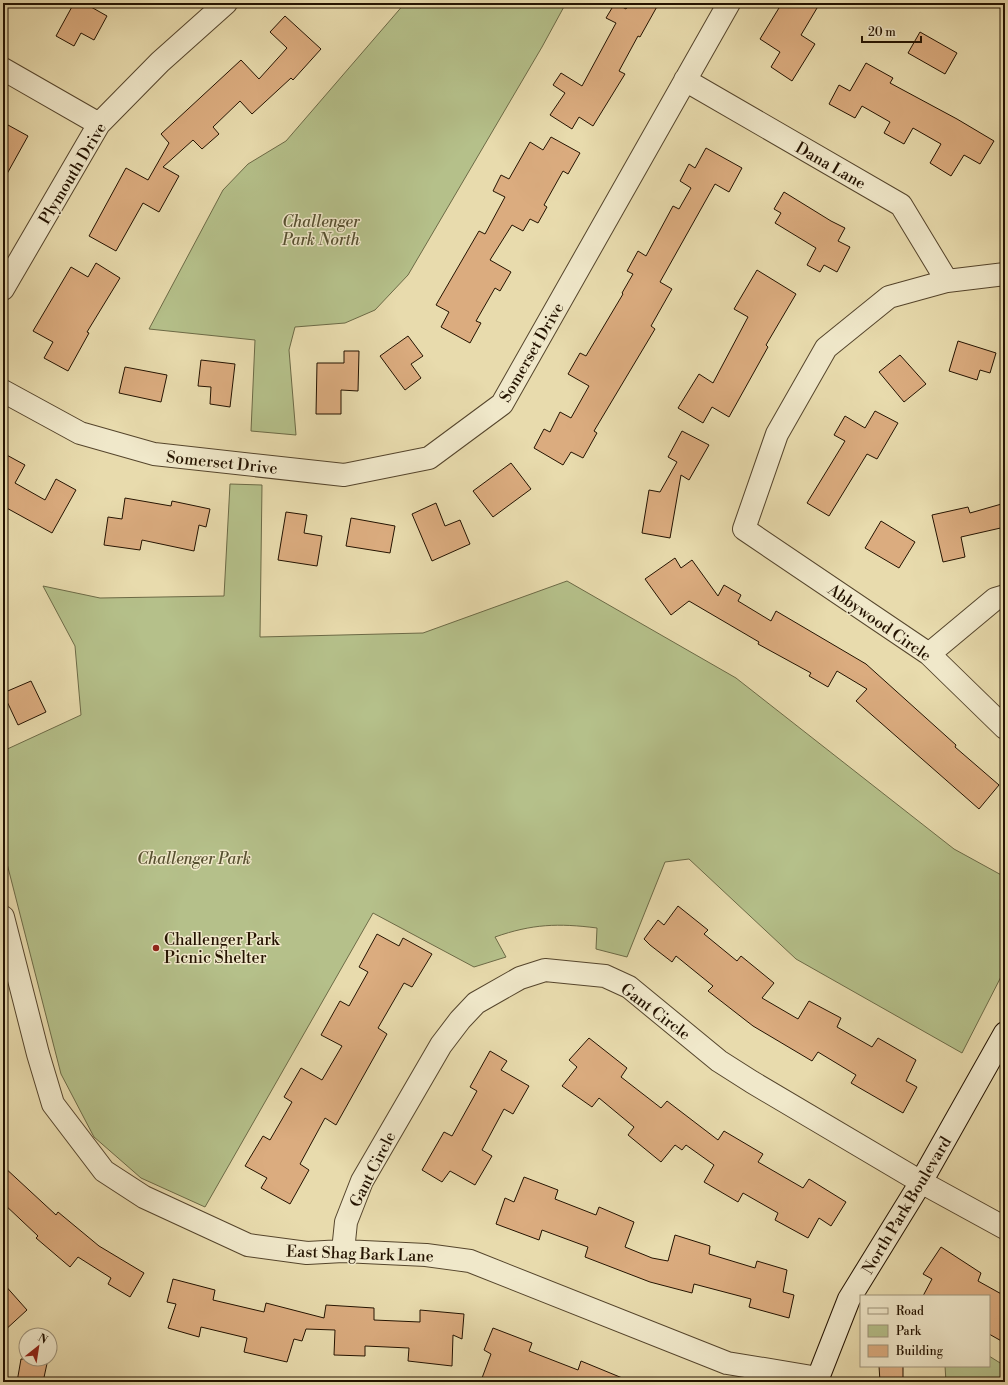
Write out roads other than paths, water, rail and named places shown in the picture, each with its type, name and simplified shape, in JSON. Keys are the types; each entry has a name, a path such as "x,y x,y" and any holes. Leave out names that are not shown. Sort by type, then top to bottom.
{"street":[{"name":"Plymouth Drive","path":"3,289 99,124 160,62 226,3"},
{"name":"Somerset Drive","path":"3,391 80,433 154,454 344,475 429,458 502,404 729,3"},
{"path":"3,69 99,124"},
{"name":"Dana Lane","path":"685,80 901,205 947,280"},
{"path":"947,280 1005,274"},
{"name":"Abbywood Circle","path":"947,280 889,296 826,348 777,434 744,529 929,654 1005,728"},
{"path":"929,654 995,599 1005,596"},
{"name":"East Shag Bark Lane","path":"3,917 38,1054 53,1104 104,1171 144,1198 248,1246 307,1254 344,1251 426,1255 470,1261 727,1363 818,1380"},
{"name":"Gant Circle","path":"344,1251 346,1222 362,1181 441,1045 460,1020 476,1003 520,978 546,970 605,976 629,987 719,1061 921,1182 1005,1228"},
{"name":"North Park Boulevard","path":"818,1380 849,1299 921,1182 1005,1033"}],"place":[{"name":"Challenger Park Picnic Shelter","path":"156,948"}],"park label":[{"name":"Challenger Park North","path":"321,230"},
{"name":"Challenger Park","path":"194,858"}]}
